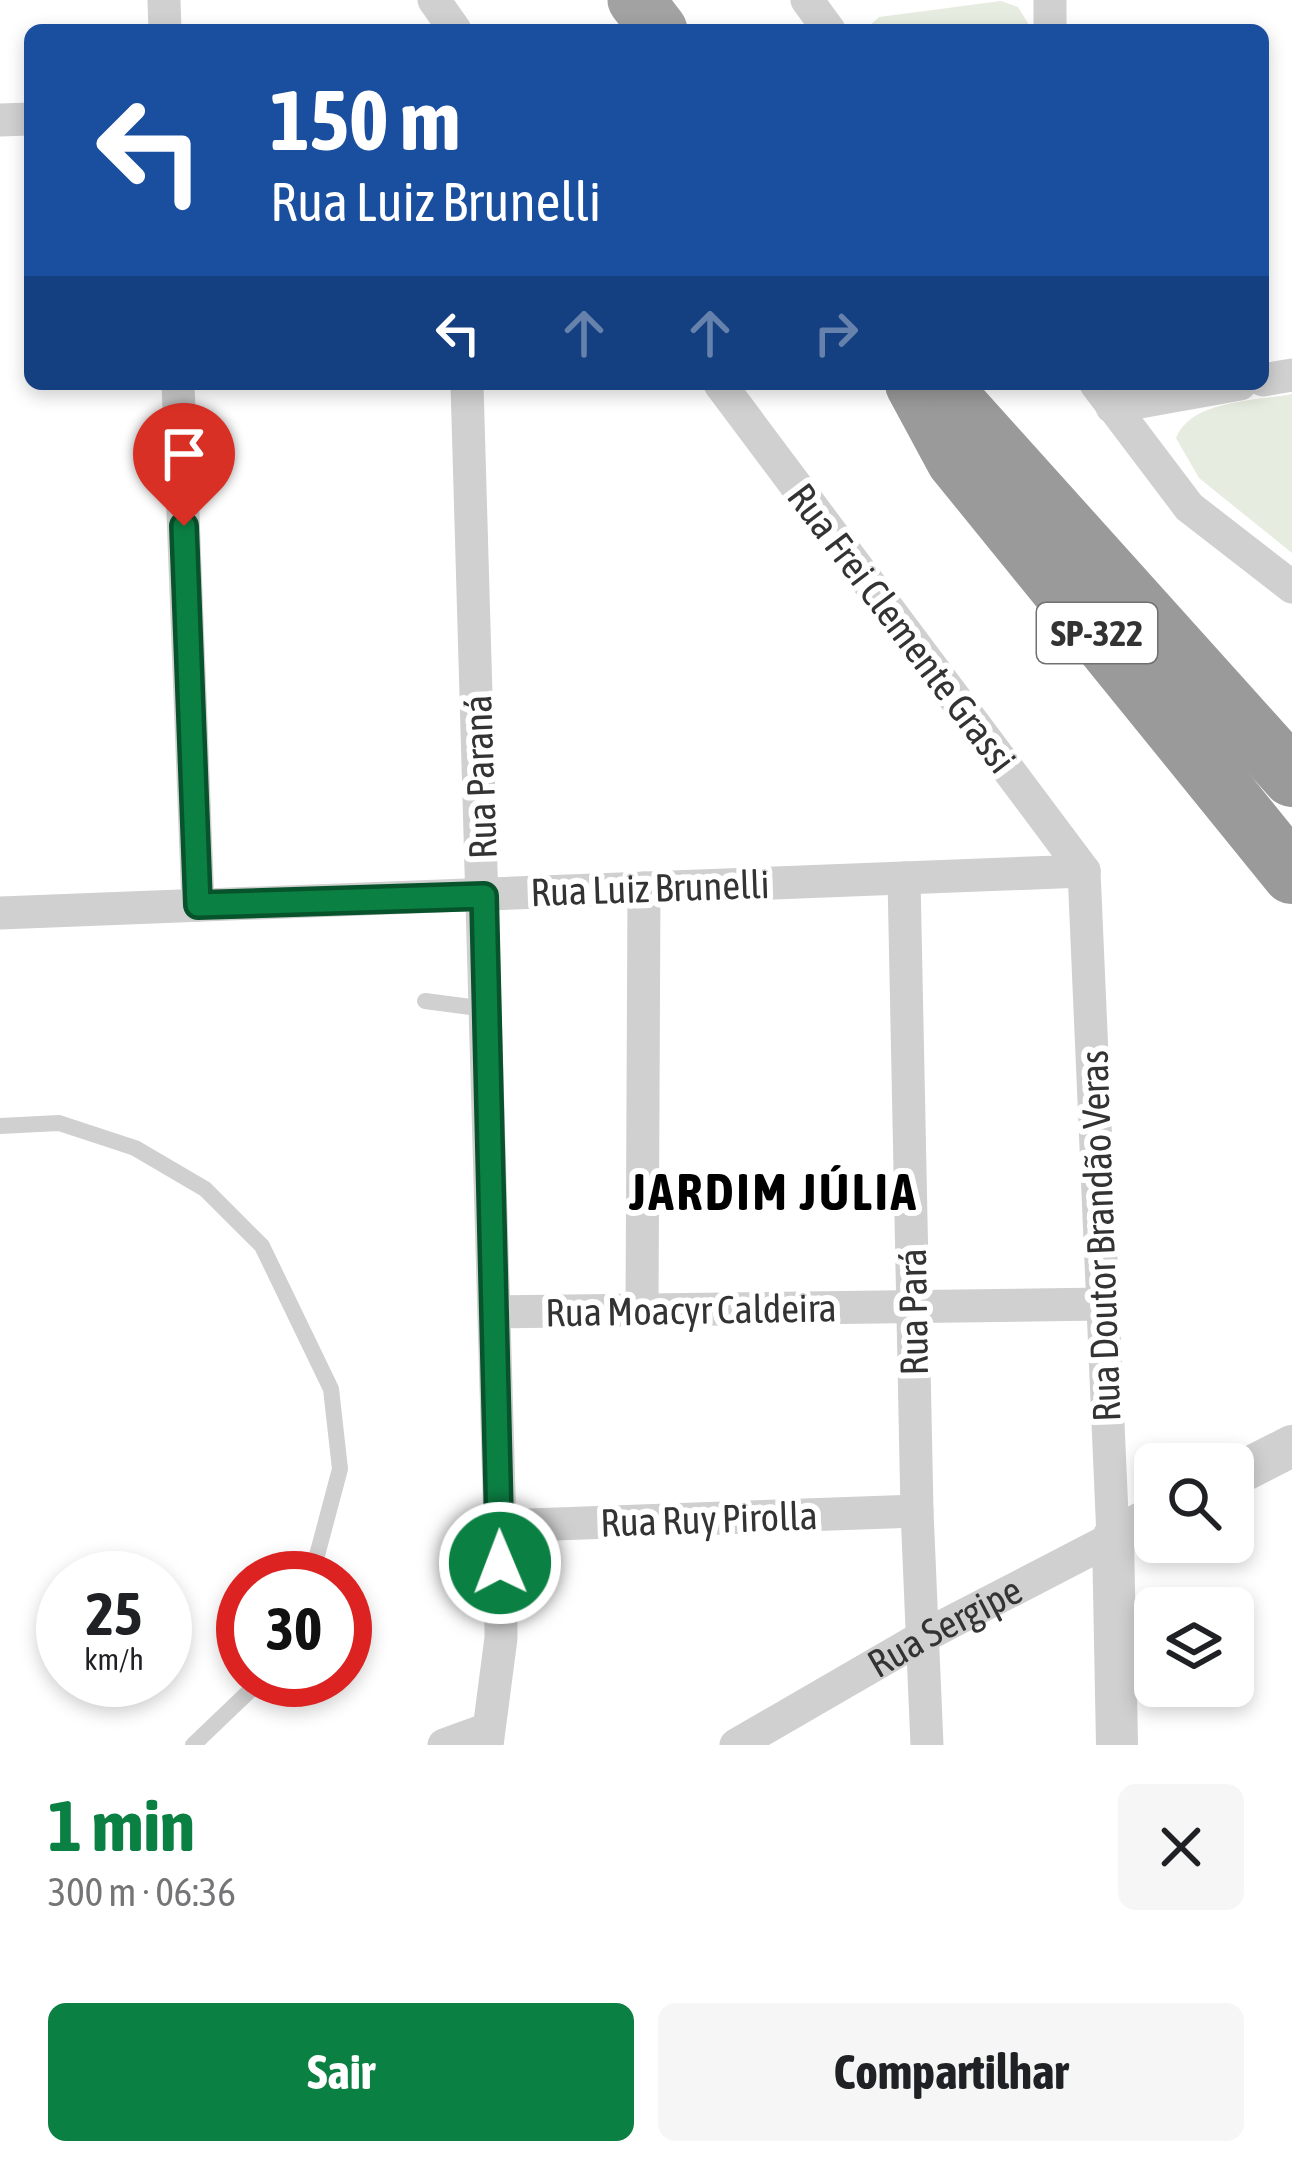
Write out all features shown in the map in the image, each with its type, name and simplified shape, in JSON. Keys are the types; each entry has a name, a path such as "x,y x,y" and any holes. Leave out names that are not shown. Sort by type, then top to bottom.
{"highway":[{"name":"SP-322","path":"918,390 956,460 1292,874"},
{"name":"SP-322","path":"941,390 987,434 1292,777"}],"street":[{"path":"806,0 825,24"},
{"path":"178,390 198,905"},
{"name":"Rua Paraná","path":"467,390 500,1526 501,1638 488,1737"},
{"name":"Rua Frei Clemente Grassi","path":"724,390 1084,871"},
{"path":"1104,395 1166,390"},
{"path":"1104,395 1189,507 1292,586"},
{"name":"Rua Luiz Brunelli","path":"0,913 1084,871"},
{"name":"Rua Doutor Brandão Veras","path":"1084,871 1113,1538 1117,1745"},
{"name":"Rua Pará","path":"904,878 917,1511 926,1635 927,1745"},
{"path":"642,1310 644,888"},
{"name":"Rua Moacyr Caldeira","path":"494,1312 1104,1304"},
{"path":"1254,1465 1292,1446"},
{"name":"Rua Ruy Pirolla","path":"500,1526 917,1511"},
{"name":"Rua Sergipe","path":"736,1745 926,1635 1134,1527"},
{"path":"444,1745 488,1737"}],"lane":[{"path":"425,1001 486,1009"},
{"path":"0,1126 58,1123 136,1148 205,1189 262,1246 332,1389 340,1469 318,1551"},
{"path":"193,1745 236,1707"}],"shaded area":[{"path":"1001,1 1018,7 1028,24 871,24 879,17"},
{"path":"1292,394 1292,553 1199,478 1176,438 1184,425 1210,409"}],"district":[{"name":"JARDIM JÚLIA","path":"774,1192"}],"route":[{"path":"184,526 198,905 484,896 500,1563"}]}
